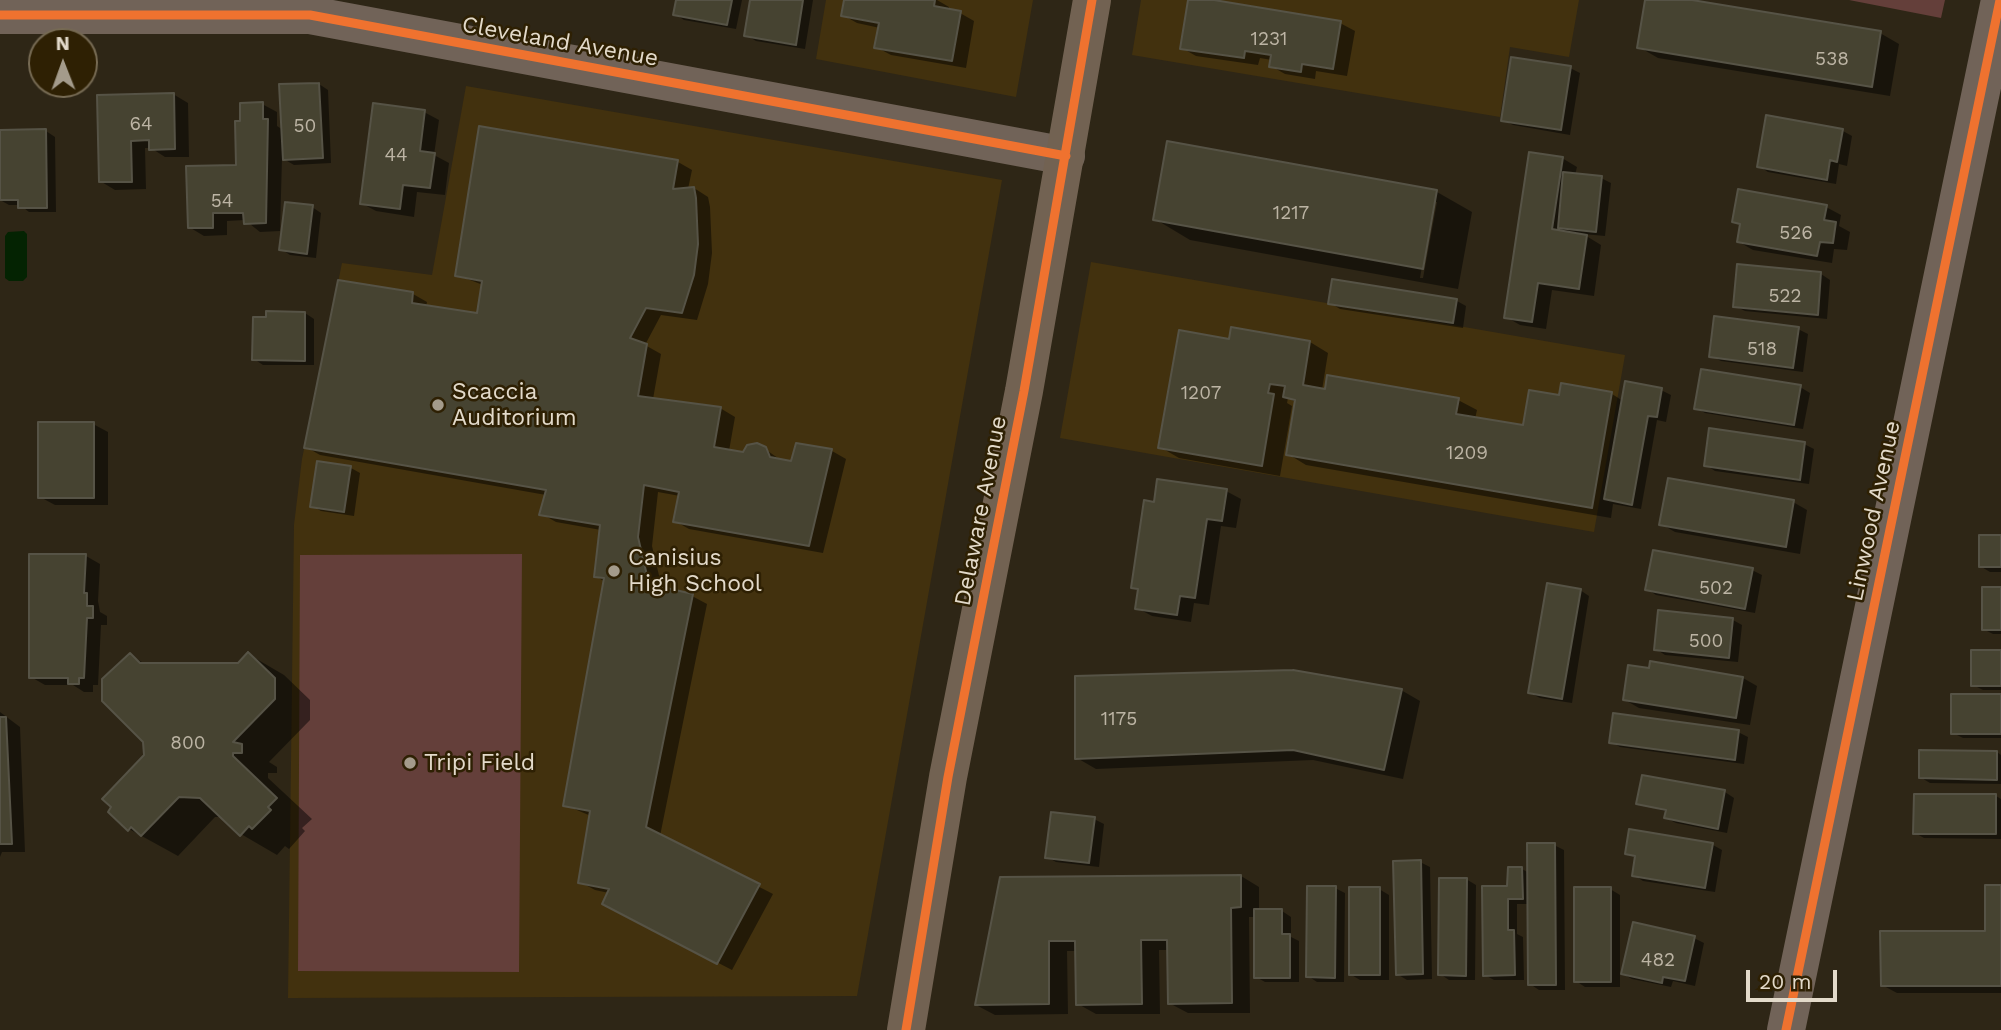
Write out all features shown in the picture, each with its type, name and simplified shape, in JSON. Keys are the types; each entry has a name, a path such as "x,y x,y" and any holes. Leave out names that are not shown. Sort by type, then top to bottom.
{"main road":[{"name":"Delaware Avenue","path":"906,1030 948,777 1024,391 1092,0"}],"street":[{"name":"Linwood Avenue","path":"1786,1030 2000,0"},
{"name":"Cleveland Avenue","path":"0,15 310,15 1066,156"}],"shaded area":[{"path":"826,0 1033,0 1016,97 816,59"},
{"path":"1141,0 1579,0 1569,57 1510,47 1500,117 1132,55"},
{"path":"1849,0 1945,0 1941,18"},
{"name":"Canisius High School","path":"466,86 1002,180 857,996 288,998 294,525 302,459 342,263 432,275"},
{"path":"24,231 27,234 27,277 23,281 9,281 5,278 5,236 8,232"},
{"path":"1091,262 1625,355 1594,532 1060,438"},
{"name":"Tripi Field","path":"522,554 519,972 298,971 300,555"}],"building":[{"path":"676,0 732,0 727,25 673,15"},
{"path":"750,0 803,0 796,45 744,36"},
{"path":"844,0 935,0 934,6 961,11 952,61 874,48 879,23 841,16"},
{"path":"1188,0 1214,0 1341,21 1333,69 1302,64 1301,72 1269,67 1271,55 1245,51 1244,58 1180,49"},
{"path":"1645,0 1692,0 1881,31 1872,87 1637,48"},
{"path":"1511,57 1571,66 1561,130 1501,121"},
{"path":"319,83 323,158 283,160 279,84"},
{"path":"174,93 175,149 149,150 149,140 131,141 132,182 99,182 98,95"},
{"path":"263,102 263,119 268,119 266,223 244,224 243,213 213,213 213,228 188,228 186,166 236,165 235,121 240,121 240,103"},
{"path":"373,103 425,110 420,151 435,153 430,188 403,185 400,209 360,204"},
{"path":"1766,115 1843,129 1837,162 1830,160 1827,180 1757,167"},
{"path":"479,126 678,160 673,189 694,187 696,198 698,244 694,275 682,313 646,308 630,338 647,344 638,396 721,407 714,447 743,452 747,445 757,443 766,447 770,457 791,461 796,443 832,449 809,546 673,522 679,492 644,485 638,537 649,584 693,594 646,827 760,884 717,964 602,904 609,889 578,883 590,811 563,806 604,578 594,577 600,525 539,515 546,490 304,448 338,280 413,292 412,303 477,313 482,281 455,276"},
{"path":"46,129 47,208 18,208 18,200 0,200 0,130"},
{"path":"1167,141 1437,190 1423,269 1153,220"},
{"path":"1529,152 1563,157 1552,229 1587,235 1579,289 1538,283 1532,322 1504,318"},
{"path":"1563,172 1602,176 1596,232 1558,228"},
{"path":"1738,189 1827,205 1824,220 1836,222 1833,243 1820,242 1817,256 1737,242 1740,224 1732,222"},
{"path":"285,202 313,205 307,254 279,250"},
{"path":"1737,264 1821,272 1818,315 1733,307"},
{"path":"1332,279 1457,299 1453,323 1328,304"},
{"path":"266,311 305,312 305,361 252,360 253,317 266,317"},
{"path":"1714,316 1799,327 1793,368 1709,357"},
{"path":"1231,327 1310,341 1303,385 1325,389 1327,375 1459,398 1456,414 1523,425 1529,390 1559,395 1561,383 1612,392 1592,508 1286,455 1295,400 1283,397 1285,386 1270,384 1268,393 1274,394 1262,466 1158,448 1179,330 1229,339"},
{"path":"1701,369 1801,385 1794,425 1694,409"},
{"path":"1625,381 1662,388 1657,417 1648,416 1632,505 1604,499"},
{"path":"38,422 94,422 94,498 38,498"},
{"path":"1709,428 1805,442 1800,480 1704,466"},
{"path":"317,461 351,466 344,512 310,507"},
{"path":"1668,478 1794,500 1786,547 1659,525"},
{"path":"1157,479 1227,489 1222,521 1207,519 1195,598 1180,596 1177,615 1135,609 1138,589 1131,588 1144,500 1154,502"},
{"path":"1979,535 2001,535 2001,567 1979,567"},
{"path":"1653,550 1753,568 1745,609 1645,590"},
{"path":"29,554 86,554 84,593 87,593 87,606 93,606 93,618 87,618 84,678 79,678 79,684 68,684 68,678 29,678"},
{"path":"1547,583 1581,589 1562,699 1528,693"},
{"path":"1982,587 2001,587 2001,630 1982,630"},
{"path":"1658,610 1733,618 1729,658 1654,650"},
{"path":"1971,650 2001,650 2001,686 1971,686"},
{"path":"248,652 275,678 275,699 233,742 242,744 242,753 233,753 233,756 277,798 268,807 271,810 252,829 249,826 240,836 200,798 179,797 141,836 131,827 128,831 108,812 111,807 102,799 144,755 143,742 102,701 102,679 130,653 140,663 238,663"},
{"path":"1650,661 1743,677 1736,718 1623,700 1628,665 1649,668"},
{"path":"1293,670 1402,689 1384,770 1293,750 1075,759 1075,676"},
{"path":"1951,694 2001,694 2001,734 1951,734"},
{"path":"1613,713 1739,730 1735,760 1609,743"},
{"path":"0,717 6,717 12,844 0,844"},
{"path":"1919,750 1997,751 1997,780 1919,778"},
{"path":"1642,775 1725,790 1718,829 1664,818 1666,810 1636,804"},
{"path":"1914,794 1996,794 1996,834 1913,834"},
{"path":"1051,812 1095,817 1089,863 1045,858"},
{"path":"1629,829 1713,843 1705,888 1632,876 1635,856 1625,854"},
{"path":"1527,843 1555,843 1556,985 1528,985"},
{"path":"1421,860 1423,974 1396,975 1393,861"},
{"path":"1508,867 1522,867 1523,899 1508,899 1508,930 1514,930 1515,975 1483,976 1482,886 1507,886"},
{"path":"1241,875 1241,907 1231,908 1232,1003 1168,1004 1167,940 1141,940 1142,1004 1076,1005 1075,941 1049,941 1049,1004 975,1005 1000,877"},
{"path":"1439,878 1467,878 1466,976 1438,975"},
{"path":"1985,885 2001,885 2001,986 1881,986 1880,931 1985,931"},
{"path":"1307,886 1336,886 1335,978 1306,977"},
{"path":"1349,887 1380,887 1380,975 1349,975"},
{"path":"1574,887 1611,887 1611,982 1574,982"},
{"path":"1254,909 1282,909 1282,934 1290,934 1290,978 1254,978"},
{"path":"1633,922 1695,936 1685,981 1663,977 1662,983 1621,974"}],"cycle path":[{"path":"906,1030 948,777 1024,391 1092,0"},
{"path":"1786,1030 2000,0"},
{"path":"0,15 310,15 1066,156"}],"place":[{"name":"Scaccia Auditorium","path":"438,405"},
{"name":"Canisius High School","path":"614,571"},
{"name":"Tripi Field","path":"410,763"}]}
